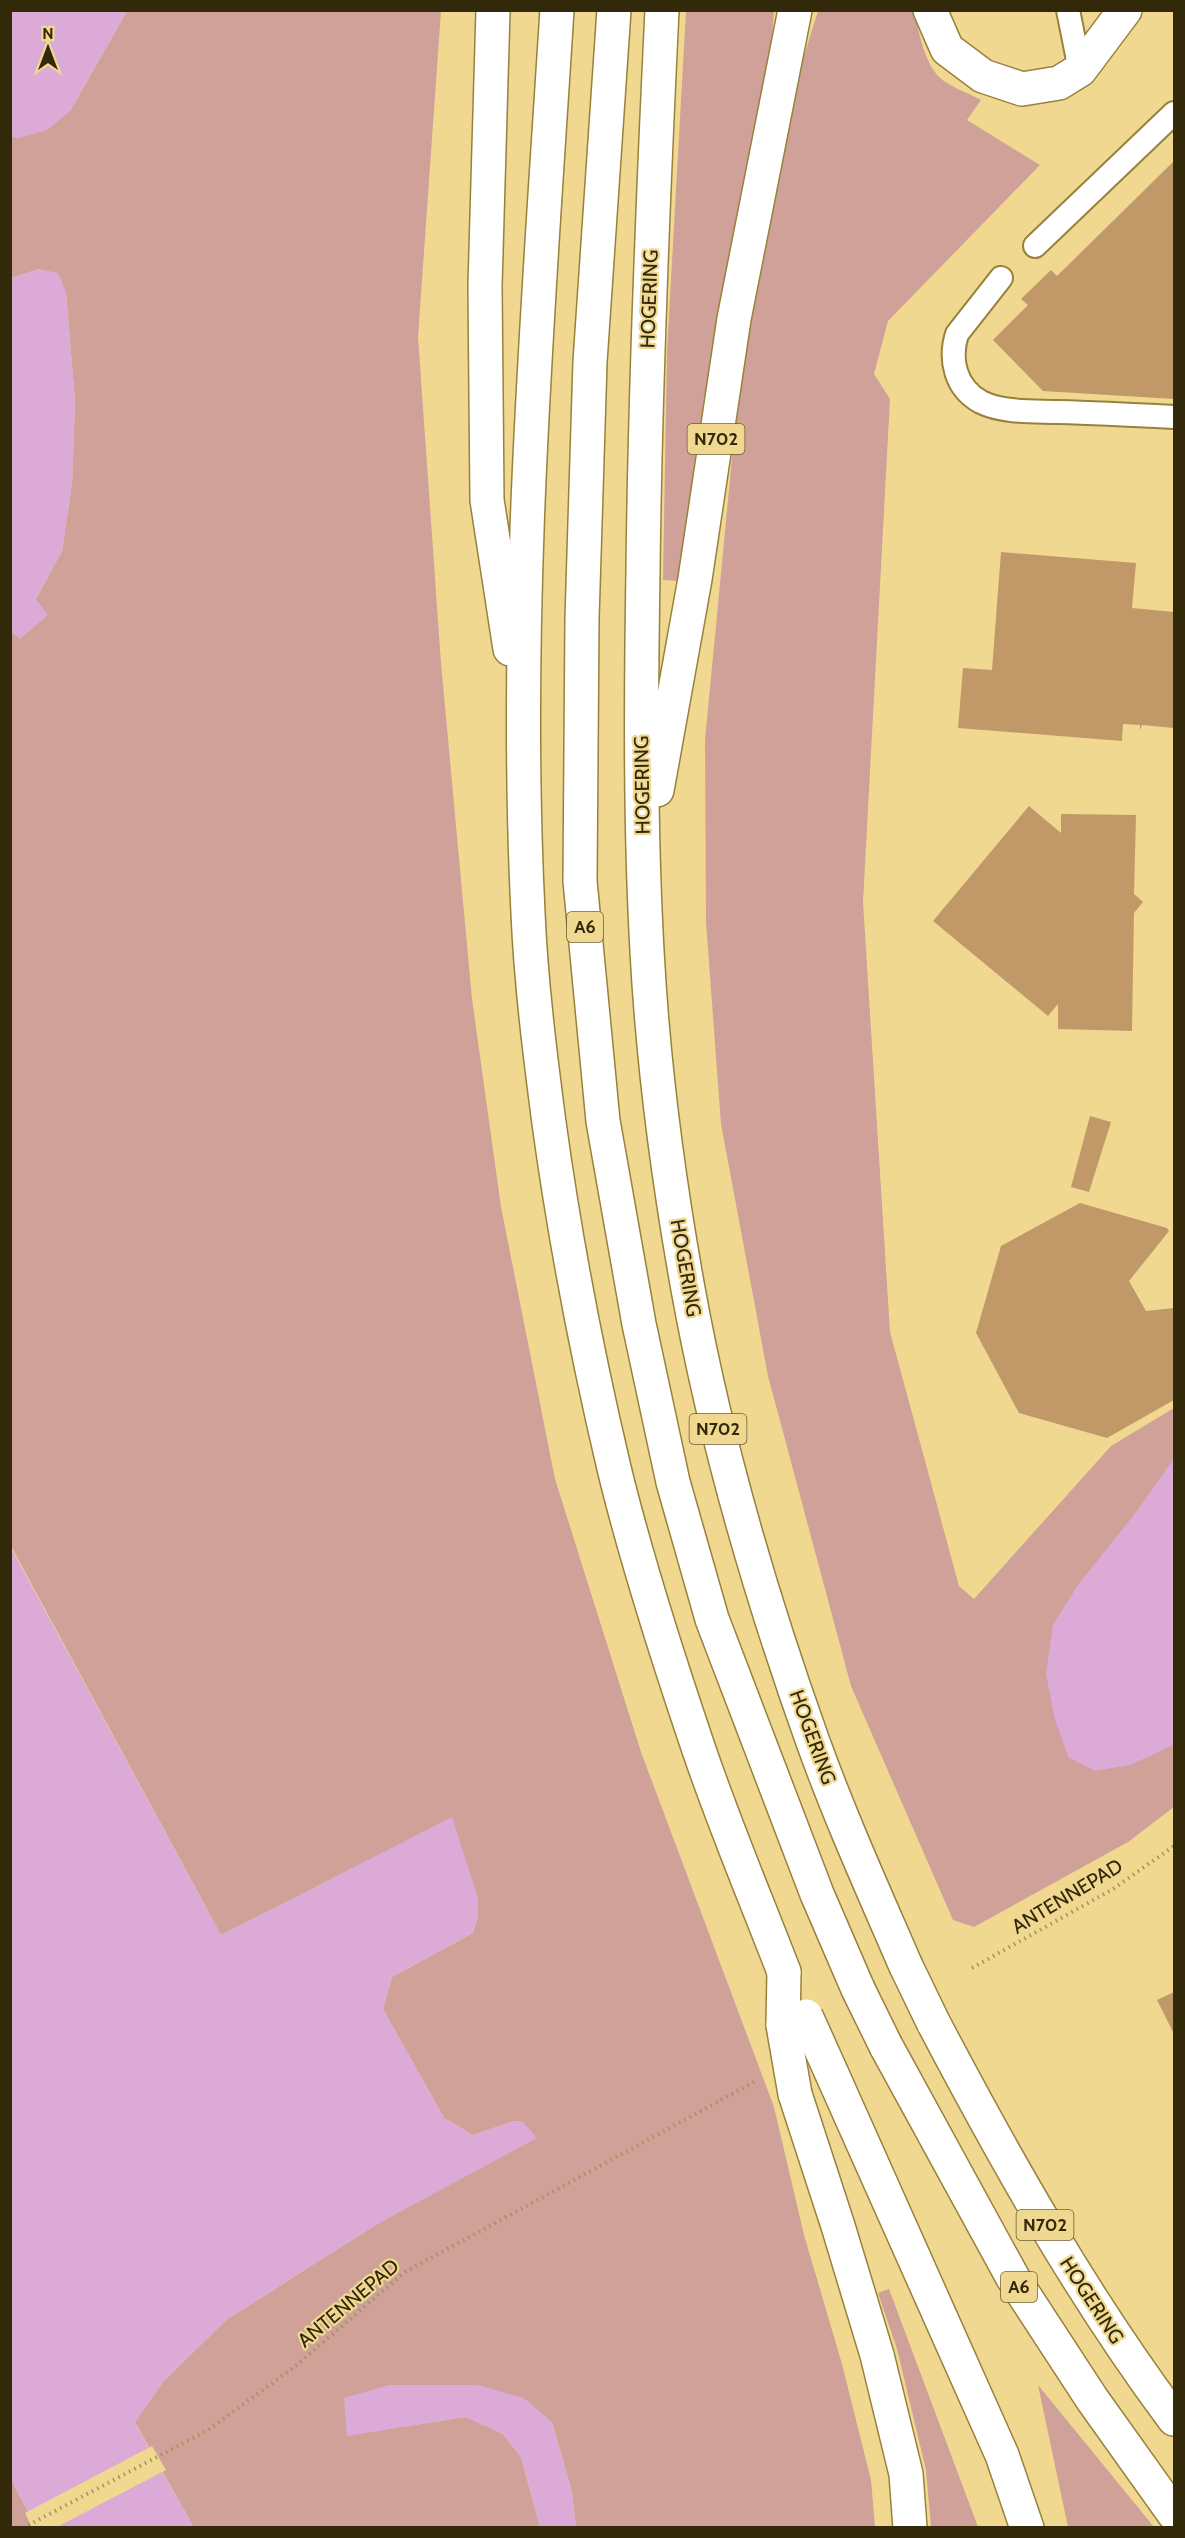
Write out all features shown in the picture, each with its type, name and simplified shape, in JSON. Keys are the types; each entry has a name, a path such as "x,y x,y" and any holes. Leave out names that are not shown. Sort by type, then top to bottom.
{"main road":[{"path":"493,10 484,286 487,500 524,731"},
{"path":"557,10 530,420 524,731 528,916 541,1061 559,1196 586,1341 615,1473 656,1617 696,1742 784,1972 794,2020 795,2094 877,2355 906,2474 910,2528"},
{"name":"A6","path":"614,10 590,362 581,654 580,881 603,1121 639,1324 673,1482 712,1619 817,1894 858,1989 886,2046 1013,2278 1092,2399 1174,2514"},
{"name":"HOGERING","path":"662,10 651,230 644,471 641,685 643,868 655,1048 688,1288 726,1464 764,1593 813,1743 863,1869 933,2022 999,2147 1059,2249 1138,2370 1174,2419"},
{"name":"N702","path":"643,868 695,579 734,319 795,10"},
{"path":"930,10 947,49 983,76 1022,89 1059,83 1080,70 1125,10"},
{"path":"794,2020 832,2074 1002,2455 1027,2528"}],"lane":[{"path":"1068,10 1080,70"},
{"path":"1035,246 1174,112"},
{"path":"1001,278 957,334 953,345 953,366 957,376 963,386 980,402 1009,409 1174,417"}],"path":[{"name":"ANTENNEPAD","path":"972,1968 1113,1888 1174,1846"},
{"name":"ANTENNEPAD","path":"23,2528 208,2430 293,2368 405,2272 762,2078"}],"shaded area":[{"path":"11,10 127,11 70,111 47,130 19,138 11,136"},
{"path":"127,11 441,11 418,337 441,663 472,999 501,1207 555,1479 641,1752 774,2107 804,2235 842,2364 871,2480 875,2527 576,2527 572,2492 552,2422 389,2385 348,2435 466,2417 503,2434 521,2457 540,2527 192,2527 135,2422 163,2382 226,2320 374,2226 514,2121 473,2135 444,2118 383,2009 392,1977 473,1933 478,1916 452,1818 221,1935 11,1546 10,631 20,639 36,599 62,551 72,484 75,402 66,292 39,269 11,278 11,136 19,138 70,111"},
{"path":"686,11 774,11 768,91 697,440 681,581 663,580 667,351"},
{"path":"818,11 915,11 922,46 929,63 939,77 948,84 981,100 967,120 1040,165 888,321 874,374 890,399 863,902 890,1332 959,1586 974,1599 1111,1446 1174,1408 1174,1807 1128,1842 974,1927 953,1920 851,1686 768,1376 721,1124 706,922 705,740 738,396 787,110"},
{"path":"39,269 58,273 66,292 75,402 72,484 62,551 36,599 48,615 20,639 10,631 11,278"},
{"path":"1174,1458 1174,1745 1130,1765 1095,1771 1069,1758 1055,1720 1046,1674 1053,1625 1078,1585 1137,1511"},
{"path":"10,1546 221,1935 452,1817 478,1898 478,1916 473,1933 392,1977 383,2009 444,2118 473,2135 514,2121 522,2121 537,2138 374,2226 226,2320 163,2382 135,2423 192,2527 36,2527 11,2479"},
{"path":"889,2289 978,2527 931,2527 926,2470 897,2349 878,2293"},
{"path":"389,2385 478,2385 524,2398 552,2422 572,2492 576,2527 540,2527 521,2457 503,2434 465,2417 347,2436 344,2398"},
{"path":"1038,2385 1154,2527 1068,2527"},
{"path":"11,2479 36,2527 11,2527"}],"pier":[{"path":"152,2446 166,2470 57,2527 32,2528 25,2513"}],"building":[{"path":"1174,161 1174,399 1043,391 993,340 1028,305 1021,299 1051,270 1057,276"},
{"path":"1001,552 1136,563 1132,608 1174,612 1174,728 1142,725 1140,730 1140,725 1123,724 1122,741 958,728 963,668 992,670"},
{"path":"1029,806 1061,833 1061,814 1136,815 1134,894 1143,902 1134,913 1132,1031 1058,1029 1058,1004 1048,1016 933,921"},
{"path":"1090,1116 1111,1122 1089,1192 1071,1187"},
{"path":"1080,1203 1167,1228 1169,1231 1129,1281 1146,1311 1174,1308 1174,1400 1107,1438 1019,1413 976,1333 1001,1246"},
{"path":"1174,1992 1174,2034 1157,2000"}]}
